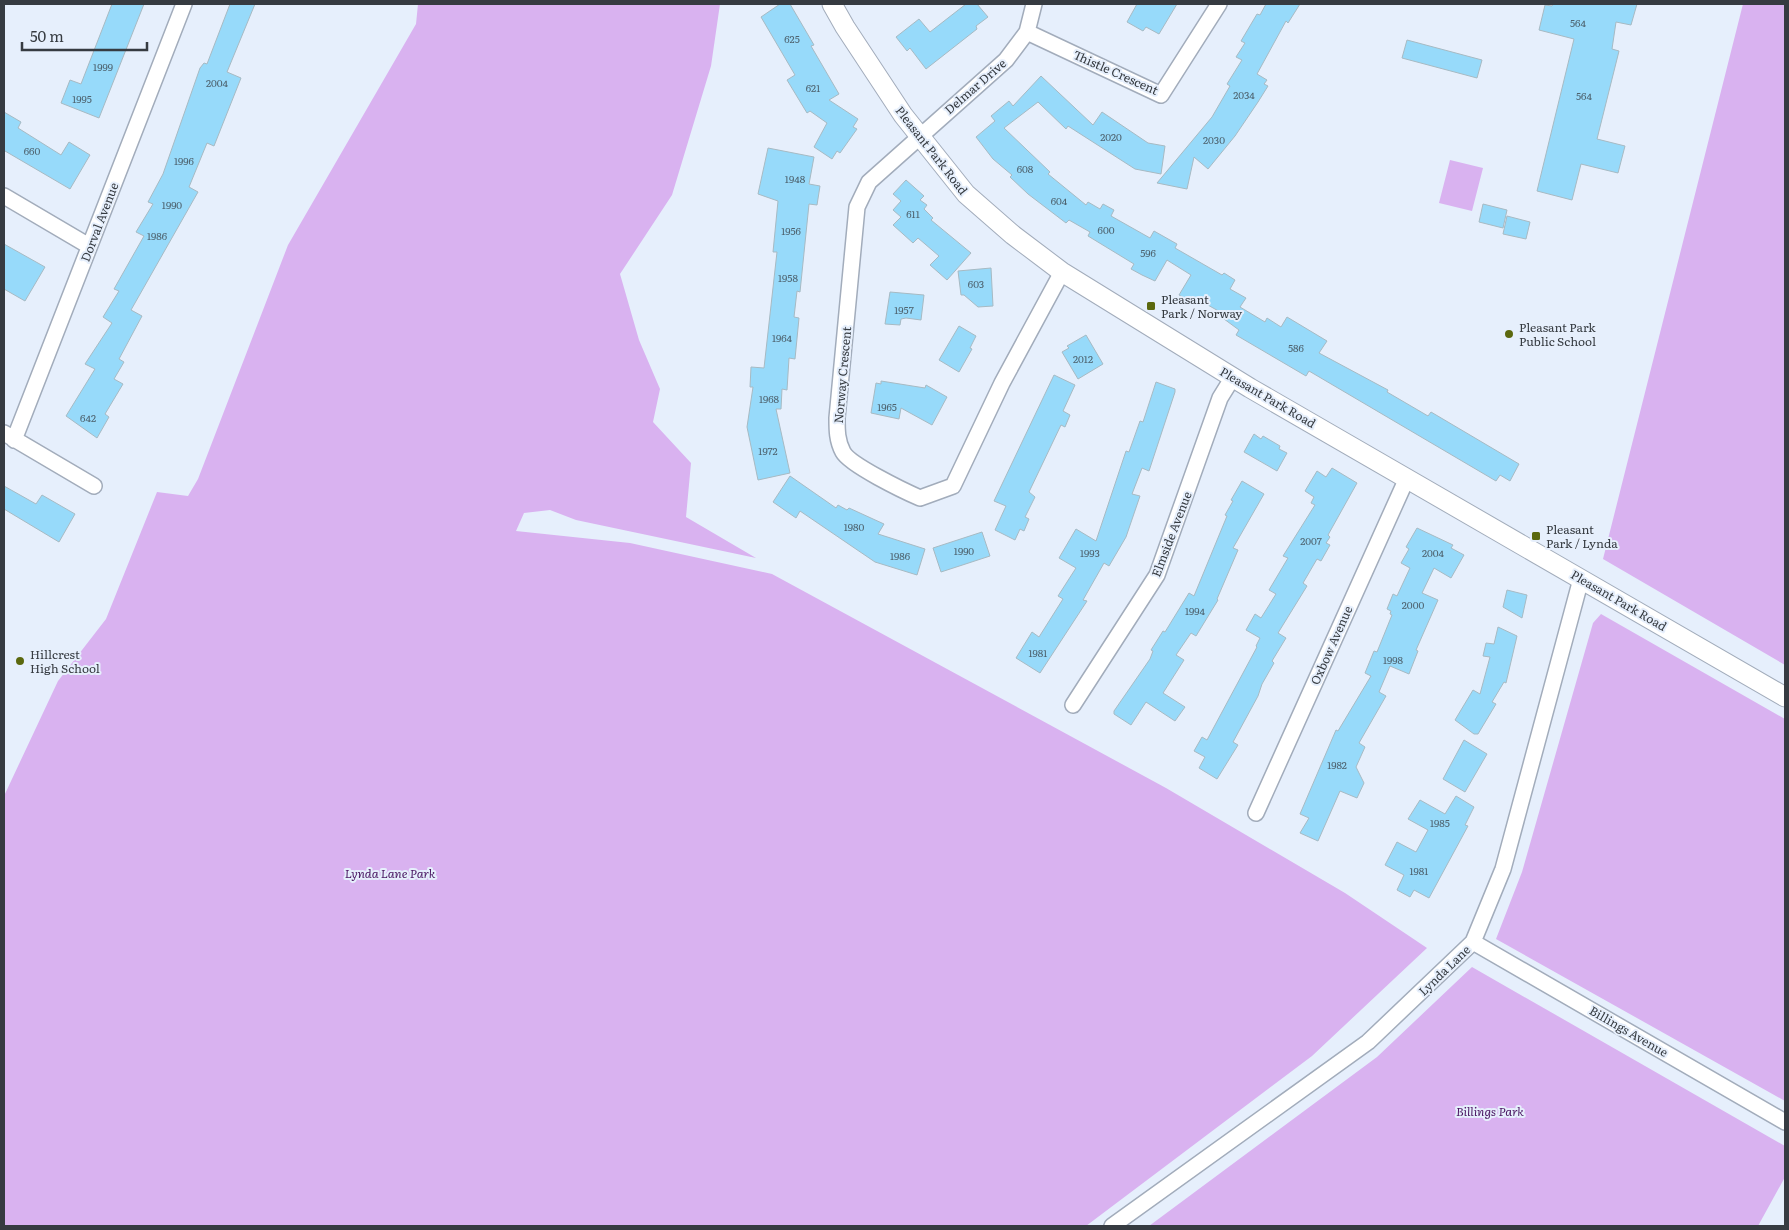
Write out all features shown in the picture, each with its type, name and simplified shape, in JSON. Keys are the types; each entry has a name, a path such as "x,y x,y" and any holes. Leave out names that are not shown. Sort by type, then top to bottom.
{"street":[{"name":"Dorval Avenue","path":"9,437 90,246 184,4"},
{"name":"Pleasant Park Road","path":"832,4 882,86 966,194 1013,235 1062,272 1233,377 1785,696"},
{"name":"Delmar Drive","path":"919,135 1006,60 1027,32 1034,4"},
{"name":"Thistle Crescent","path":"1027,32 1161,95 1218,4"},
{"name":"Norway Crescent","path":"919,135 869,182 857,207 837,418 838,437 844,454 883,480 920,498 953,486 1002,383 1062,272"},
{"path":"4,196 90,246"},
{"name":"Elmside Avenue","path":"1073,705 1157,575 1220,398 1233,377"},
{"path":"9,437 94,486"},
{"name":"Oxbow Avenue","path":"1256,813 1407,478"},
{"name":"Lynda Lane","path":"1112,1226 1368,1042 1473,942 1503,869 1581,579"},
{"name":"Billings Avenue","path":"1473,942 1785,1122"}],"green space":[{"name":"Lynda Lane Park","path":"418,4 720,4 711,66 672,195 620,274 639,340 660,389 653,422 691,463 686,517 756,558 576,520 550,510 524,513 516,531 630,543 772,574 1166,788 1345,893 1427,948 1312,1056 1086,1226 4,1226 4,796 58,681 106,619 157,492 188,496 198,479 288,245 416,24"},
{"path":"1743,4 1785,4 1785,665 1603,559"},
{"path":"1450,160 1483,168 1472,211 1439,203"},
{"path":"1601,614 1785,719 1785,1101 1496,939 1522,872 1593,623"},
{"name":"Billings Park","path":"1472,967 1785,1146 1785,1177 1758,1226 1149,1226 1377,1057"}],"building":[{"path":"112,4 144,4 99,118 61,103 70,80 81,84"},
{"path":"230,4 255,4 227,72 241,78 214,146 207,143 189,187 198,192 131,310 142,316 119,359 124,362 114,379 123,384 105,414 109,417 97,438 66,416 95,369 85,364 112,323 103,317 119,291 114,289 144,236 136,232 153,204 148,202 163,174 200,68 204,63 207,64"},
{"path":"780,4 790,4 814,45 811,46 839,94 829,100 858,119 853,127 857,129 840,153 837,151 832,159 814,147 827,123 810,111 807,113 787,80 795,75 761,17"},
{"path":"966,4 977,4 988,17 976,26 977,29 926,69 910,48 907,51 896,37 919,19 930,32"},
{"path":"1137,4 1177,4 1159,34 1146,27 1143,31 1127,22"},
{"path":"1266,4 1300,4 1288,23 1286,21 1257,74 1267,80 1264,84 1268,86 1235,136 1208,169 1194,157 1187,189 1157,183 1212,117 1230,86 1227,84 1242,60 1236,57 1245,43 1241,41 1257,14 1260,15"},
{"path":"1553,4 1637,4 1631,25 1616,22 1612,49 1619,51 1597,139 1625,146 1618,173 1581,164 1572,200 1537,191 1574,39 1539,30 1545,5 1552,6"},
{"path":"1407,40 1482,60 1477,78 1402,58"},
{"path":"1041,76 1093,125 1102,112 1148,143 1165,146 1161,174 1135,169 1068,126 1066,129 1038,102 1004,128 1050,172 1048,174 1086,205 1088,202 1100,209 1103,204 1114,210 1111,216 1150,238 1154,231 1177,244 1175,248 1222,275 1224,273 1235,280 1230,289 1246,298 1240,307 1265,322 1267,318 1281,327 1287,317 1327,341 1319,353 1388,390 1387,392 1428,416 1431,412 1519,464 1510,481 1500,475 1496,481 1309,371 1306,376 1236,335 1239,330 1220,316 1222,313 1199,300 1196,305 1179,295 1191,275 1167,260 1155,281 1142,275 1131,269 1134,264 1088,236 1090,232 1069,220 1066,223 1028,194 1010,177 1012,175 993,159 976,137 995,121 991,116 1009,101 1013,106"},
{"path":"4,112 21,122 18,128 61,155 69,142 90,155 70,189 5,151 4,153"},
{"path":"768,148 814,157 809,184 820,186 817,205 809,204 800,292 797,291 794,317 799,318 795,359 789,358 787,390 782,389 781,409 776,409 790,473 758,480 747,427 753,387 750,387 751,367 764,368 777,252 773,252 778,201 758,194"},
{"path":"906,180 924,196 920,200 927,205 924,209 933,218 931,220 971,253 947,280 930,265 939,256 918,238 913,243 893,225 901,217 893,210 901,201 893,194"},
{"path":"1483,204 1507,210 1503,228 1479,222"},
{"path":"1507,216 1530,222 1526,239 1503,234"},
{"path":"4,244 45,267 25,301 4,289"},
{"path":"991,268 993,306 978,307 964,295 961,295 958,271"},
{"path":"890,292 924,295 921,320 906,318 901,319 900,325 885,324"},
{"path":"959,326 976,336 970,348 972,349 959,372 939,360"},
{"path":"1086,335 1103,364 1078,379 1062,352 1069,348 1067,346"},
{"path":"1054,375 1075,385 1063,411 1070,415 1065,427 1061,425 1029,492 1035,497 1025,517 1029,519 1024,531 1020,529 1015,540 995,530 1006,506 994,501"},
{"path":"881,381 925,388 926,385 947,397 932,425 901,408 899,419 871,413 876,383 881,384"},
{"path":"1156,382 1175,389 1175,392 1149,471 1142,468 1132,494 1140,496 1126,537 1109,566 1104,563 1083,600 1087,601 1040,673 1016,658 1032,632 1039,637 1063,599 1058,596 1076,568 1059,558 1076,529 1096,541 1126,451 1129,452 1140,421 1143,422"},
{"path":"1254,434 1261,439 1263,436 1280,446 1279,449 1287,453 1277,471 1244,452"},
{"path":"1332,468 1357,483 1328,535 1330,537 1326,543 1330,545 1321,561 1317,559 1303,583 1307,586 1278,633 1286,638 1272,661 1274,663 1233,742 1238,745 1217,779 1199,768 1205,757 1194,751 1202,737 1207,740 1257,647 1260,638 1246,630 1255,614 1261,618 1276,594 1269,590 1288,558 1283,556 1315,505 1311,503 1314,497 1305,491 1317,471 1326,477"},
{"path":"790,476 836,508 838,505 847,510 849,508 884,524 878,534 925,549 917,575 875,562 800,511 796,518 773,502"},
{"path":"1242,481 1264,494 1233,548 1238,550 1218,600 1196,636 1191,633 1176,655 1184,660 1163,693 1185,707 1175,721 1146,702 1131,725 1114,714 1114,711 1150,659 1153,651 1151,650 1163,631 1165,632 1189,593 1194,596 1227,516 1225,515 1233,501 1231,500"},
{"path":"4,486 36,504 42,495 75,514 59,542 4,509"},
{"path":"1417,528 1453,545 1451,548 1464,555 1451,578 1434,568 1422,593 1438,600 1416,650 1418,651 1409,674 1390,666 1379,692 1386,696 1359,743 1365,747 1356,767 1364,783 1357,798 1340,791 1318,841 1300,833 1309,818 1300,814 1336,730 1338,731 1371,676 1365,673 1374,651 1377,652 1392,615 1390,614 1391,611 1387,609 1393,594 1397,596 1410,568 1401,563 1409,549 1406,547"},
{"path":"982,532 990,556 941,572 933,548"},
{"path":"1507,590 1527,595 1522,618 1503,607"},
{"path":"1498,627 1517,636 1506,683 1504,682 1492,702 1496,704 1478,734 1474,734 1455,720 1473,690 1480,694 1490,657 1483,656 1486,643 1494,644"},
{"path":"1464,740 1487,754 1465,792 1443,779"},
{"path":"1456,796 1474,807 1465,825 1468,826 1429,898 1414,890 1410,897 1397,890 1404,875 1385,865 1397,842 1416,852 1428,830 1408,819 1420,800 1445,814"}],"place":[{"name":"Pleasant Park / Norway","path":"1151,306"},
{"name":"Pleasant Park Public School","path":"1509,334"},
{"name":"Pleasant Park / Lynda","path":"1536,536"},
{"name":"Hillcrest High School","path":"20,661"}]}
